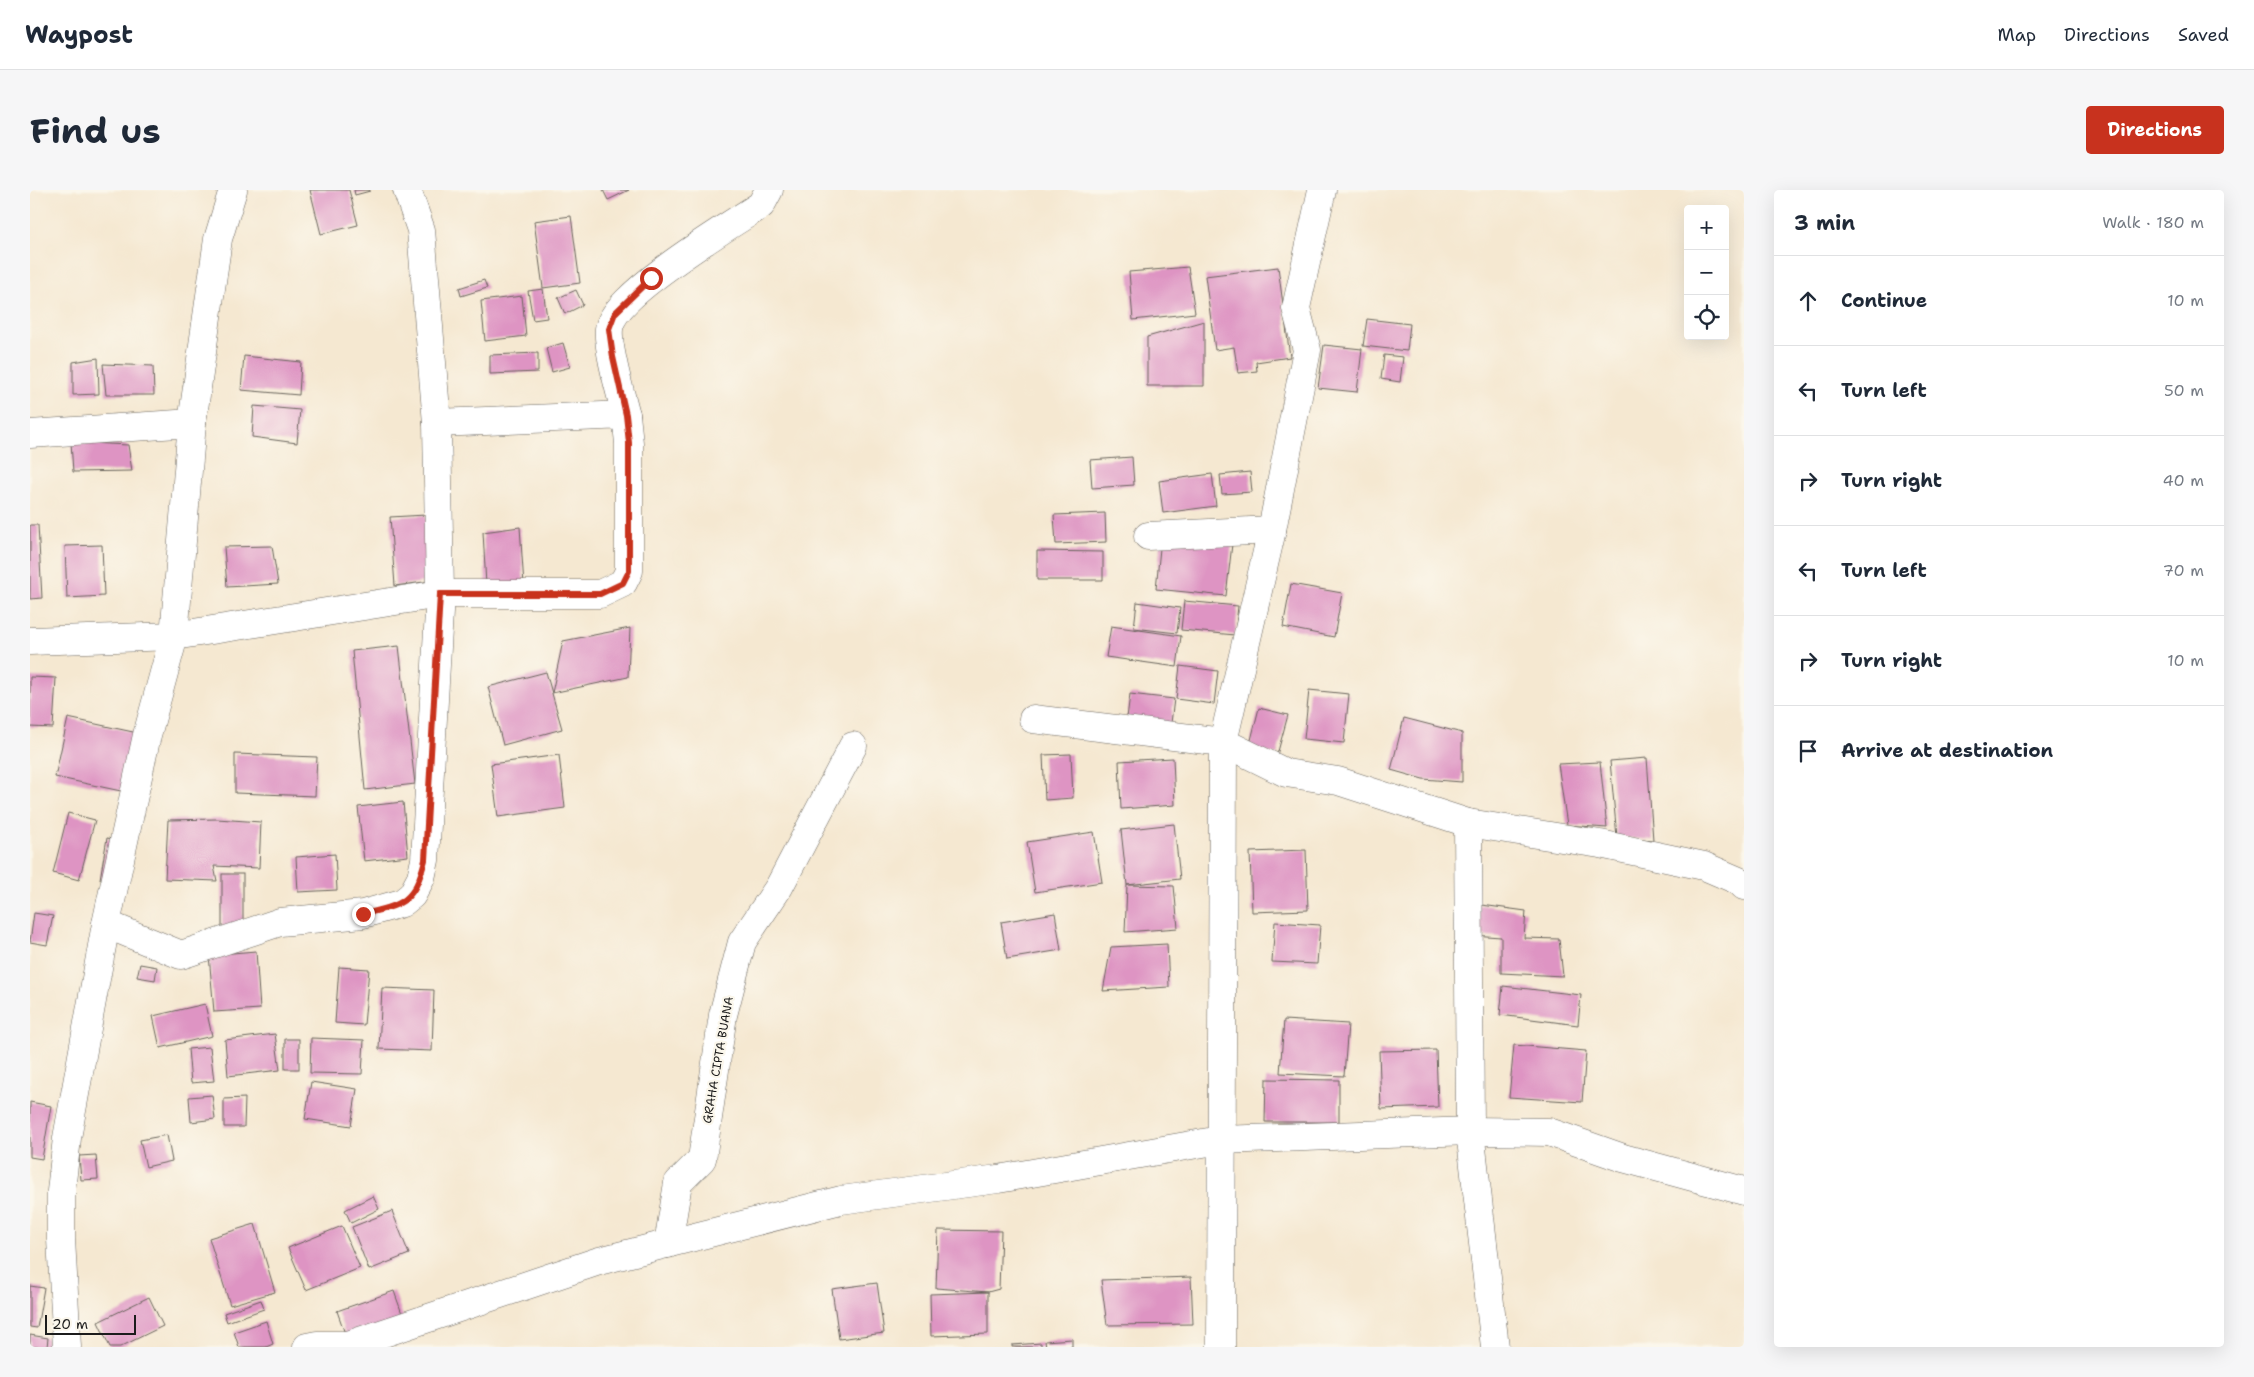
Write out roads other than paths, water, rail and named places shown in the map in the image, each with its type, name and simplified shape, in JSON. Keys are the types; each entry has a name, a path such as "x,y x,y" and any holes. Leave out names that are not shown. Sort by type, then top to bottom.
{"street":[{"path":"67,1347 61,1239 61,1191 67,1138 106,924 147,735 174,636 192,423 218,239 233,190"},
{"path":"106,924 181,955 280,922 323,919 382,910 402,903 412,896 421,878 425,860 440,594 437,424 421,230 407,190"},
{"path":"1221,1347 1220,1140 1223,742 1272,530 1307,350 1296,308 1322,190"},
{"path":"30,641 174,636 440,594 600,594 623,583 629,571 629,443 626,415 613,357 609,329 615,313 651,278 765,197"},
{"path":"437,424 626,415"},
{"path":"30,434 192,423"},
{"path":"1148,536 1272,530"},
{"path":"1033,719 1223,742 1286,773 1338,781 1468,823 1600,844 1704,866 1744,886"},
{"name":"GRAHA CIPTA BUANA","path":"668,1244 678,1183 702,1159 723,1016 742,942 779,887 853,746"},
{"path":"1468,823 1470,1131 1495,1347"},
{"path":"307,1347 317,1344 348,1345 599,1261 841,1200 998,1180 1220,1140 1470,1131 1549,1132 1623,1158 1744,1191"}]}
